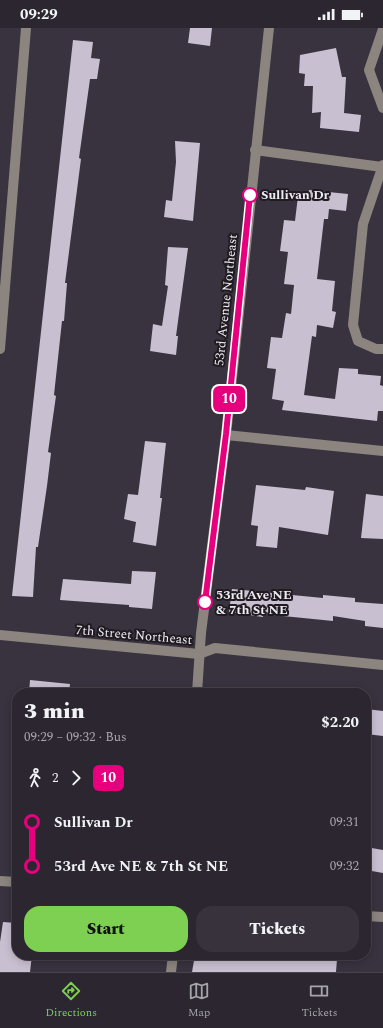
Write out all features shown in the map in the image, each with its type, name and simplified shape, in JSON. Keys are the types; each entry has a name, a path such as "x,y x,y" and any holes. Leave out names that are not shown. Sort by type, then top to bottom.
{"street":[{"path":"0,349 26,28"},
{"name":"53rd Avenue Northeast","path":"196,688 199,654 226,434 269,28"},
{"path":"383,29 368,70 383,108"},
{"path":"255,150 383,166 363,224 353,325 358,341 376,349 383,348"},
{"path":"226,434 383,451"},
{"name":"7th Street Northeast","path":"0,635 199,654 215,648 383,665"},
{"path":"0,881 12,882"},
{"path":"371,916 383,917"},
{"path":"171,972 172,960"}],"building":[{"path":"190,28 212,28 210,46 188,43"},
{"path":"73,40 93,42 91,58 100,59 97,79 90,79 79,158 81,159 65,283 67,283 64,321 62,321 54,395 56,396 48,452 51,453 38,547 36,547 33,597 12,596"},
{"path":"336,48 342,77 346,77 344,113 361,115 359,132 320,128 321,112 312,113 313,86 304,86 305,74 299,73 300,55"},
{"path":"175,141 200,143 193,221 164,217 166,200 172,201 176,162"},
{"path":"309,190 348,194 346,211 329,209 328,219 324,219 317,279 335,281 332,311 336,312 333,328 317,325 316,337 312,336 304,395 335,399 339,368 358,369 358,374 381,376 380,385 383,386 383,411 378,411 377,421 282,410 284,401 272,399 276,369 267,368 271,337 282,338 286,313 291,314 294,285 284,284 288,252 280,251 284,220 295,221 298,196 308,197"},
{"path":"168,247 188,248 176,336 178,336 176,355 150,351 153,324 162,326 168,286 165,285"},
{"path":"145,441 166,443 160,498 162,498 156,546 133,542 136,522 124,519 128,494 138,495"},
{"path":"256,485 305,490 306,487 334,491 328,535 279,527 277,548 256,546 258,526 251,525"},
{"path":"366,494 383,496 383,539 361,538"},
{"path":"132,571 156,572 152,609 129,607 129,605 60,600 63,579 131,584"},
{"path":"232,589 323,598 323,595 355,598 355,602 383,604 383,628 365,626 365,621 333,616 333,621 263,614 263,617 229,612"},
{"path":"30,680 70,684 70,688 29,688"},
{"path":"371,710 383,711 383,736 371,735"},
{"path":"371,848 383,850 383,873 371,871"},
{"path":"3,922 12,923 12,960 31,960 30,972 0,972 0,942"},
{"path":"194,960 337,960 336,972 192,972"}],"bus line":[{"name":"10","path":"205,602 226,434 250,195"}],"place":[{"name":"Sullivan Dr","path":"250,195"},
{"name":"53rd Ave NE & 7th St NE","path":"205,602"}]}
